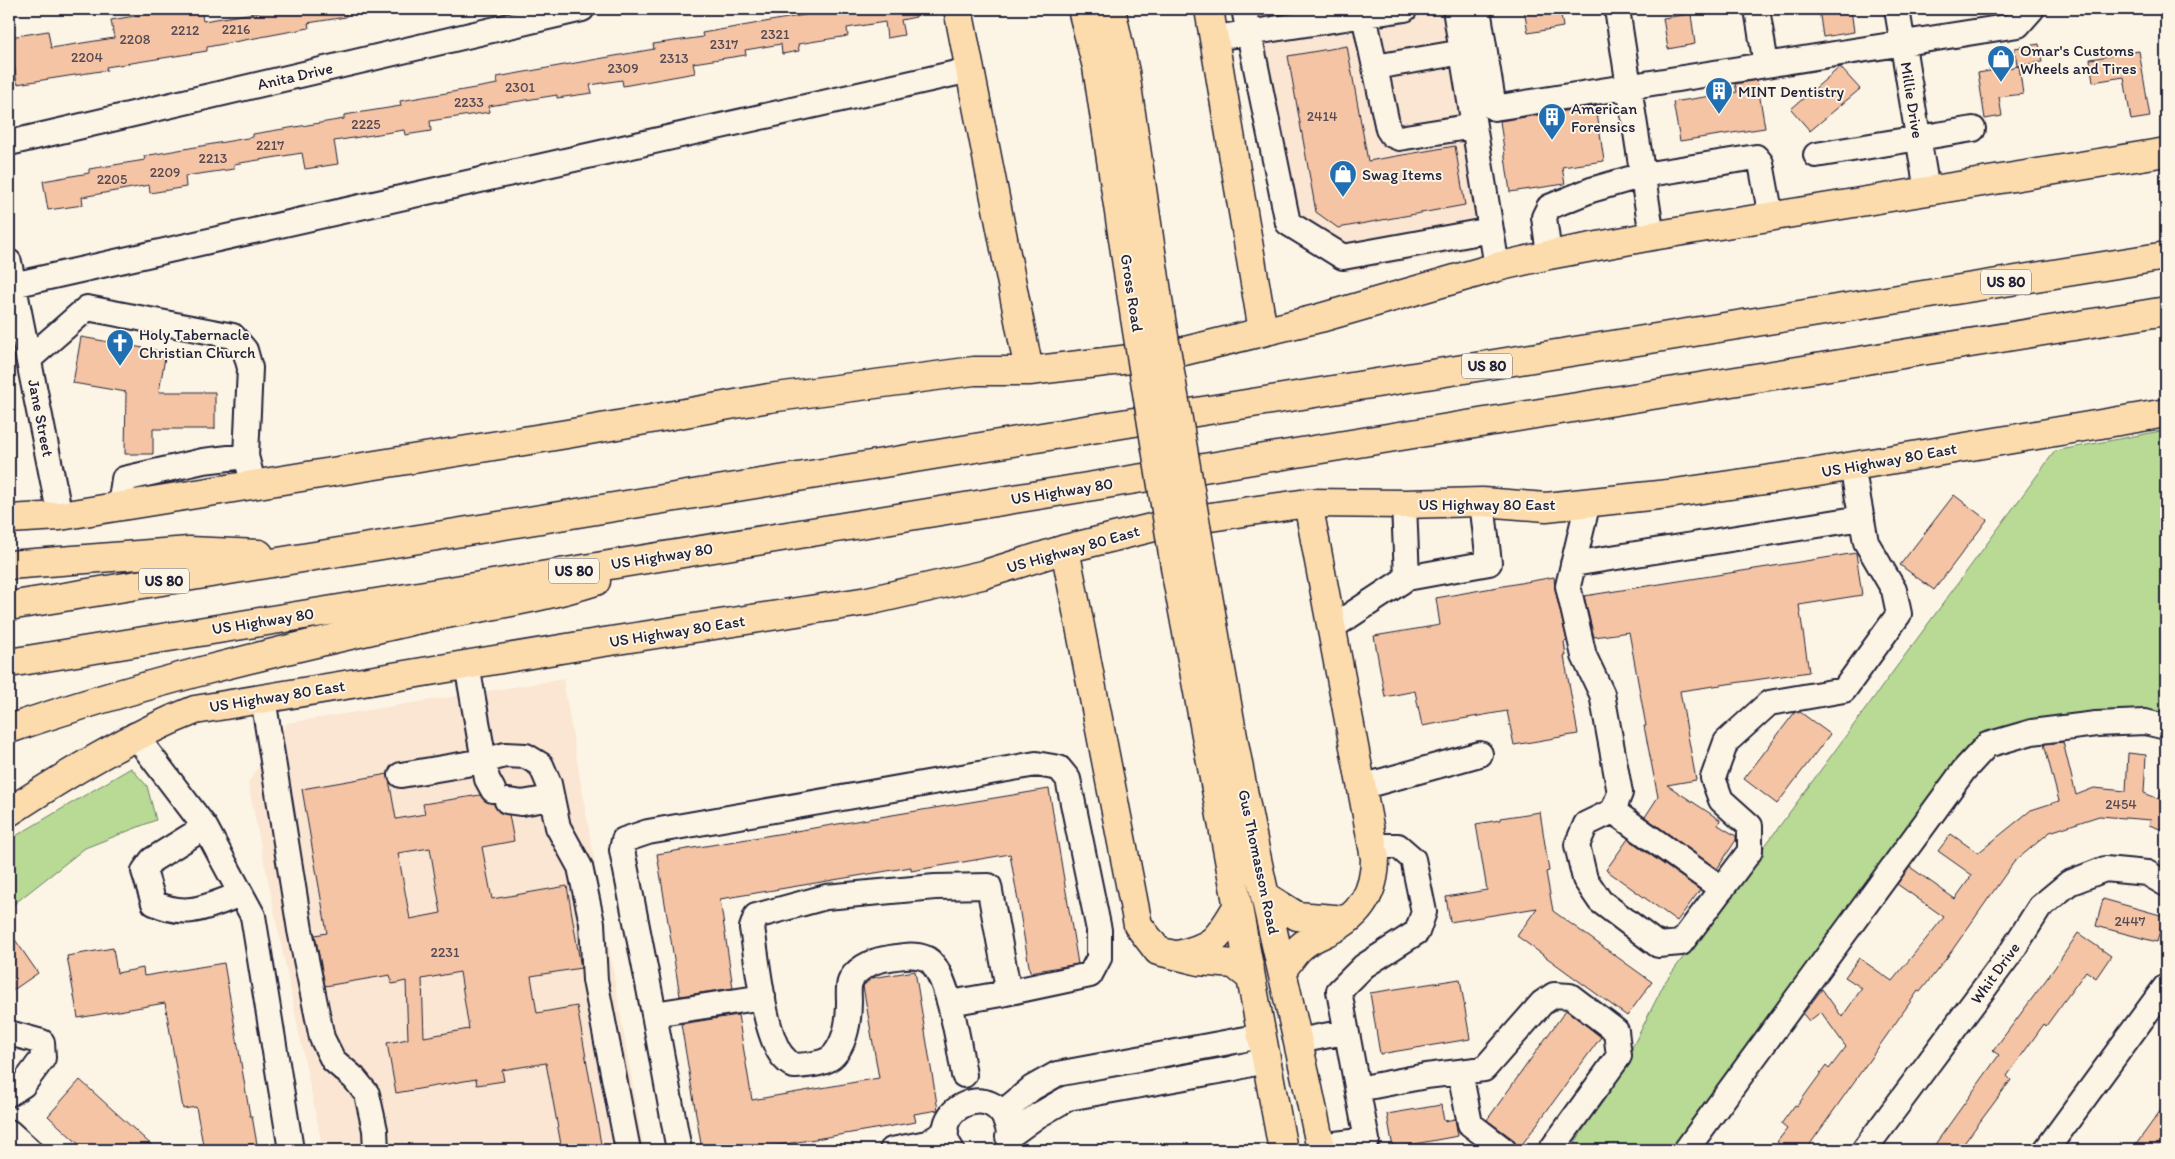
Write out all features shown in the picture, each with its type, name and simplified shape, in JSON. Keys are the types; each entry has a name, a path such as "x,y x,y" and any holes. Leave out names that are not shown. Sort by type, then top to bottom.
{"main road":[{"path":"958,9 1029,371"},
{"name":"Gross Road","path":"1082,9 1097,67 1204,573"},
{"name":"Gross Road","path":"1111,9 1125,72 1148,315 1177,578"},
{"path":"1209,9 1263,331"},
{"path":"9,519 60,516 567,434 769,398 974,371 1029,371 1172,354 1320,318 1497,267 1548,255 1771,216 2166,152"},
{"name":"US 80","path":"9,606 2166,256"},
{"name":"US Highway 80","path":"9,663 2166,311"},
{"name":"US Highway 80 East","path":"9,812 135,735 195,710 868,601 982,575 1065,549 1171,523 1308,503 1404,504 1482,502 1546,507 1668,494 1852,466 2166,413"},
{"path":"1283,969 1302,946 1315,936 1347,920 1362,905 1372,888 1375,874 1372,846 1308,503"},
{"path":"1065,549 1138,925 1158,951 1199,961 1234,964 1250,976"},
{"path":"9,565 189,551 320,556"},
{"path":"9,728 142,686 287,649 417,620 558,593 683,553"},
{"name":"Gus Thomasson Road","path":"1204,573 1232,736 1265,896 1283,969 1321,1148"},
{"name":"Gus Thomasson Road","path":"1177,578 1283,1150"},
{"path":"1265,896 1297,916 1347,920"},
{"path":"1175,956 1199,950 1212,943 1237,907"},
{"path":"1264,1048 1298,1041"}],"street":[{"name":"Anita Drive","path":"9,144 582,9"},
{"path":"1244,9 1288,223 1343,257 1491,230"},
{"path":"1214,38 1405,9"},
{"path":"1455,9 1497,267"},
{"path":"1478,9 1494,108 2018,25 2032,9"},
{"path":"1617,9 1652,236"},
{"path":"1757,9 1766,65"},
{"name":"Millie Drive","path":"1897,9 1927,191"},
{"path":"1364,15 1388,130 1392,135 1399,138 1474,126"},
{"path":"1375,67 1462,52"},
{"path":"14,285 970,70"},
{"path":"1816,155 1973,129"},
{"path":"1548,255 1544,217 1549,207 1591,190 1643,175 1756,157 1761,163 1771,216"},
{"name":"Jane Street","path":"9,262 60,516"},
{"path":"29,359 87,308 233,336 246,350 250,368 246,456 253,485"},
{"path":"120,506 124,479 203,461 246,456"},
{"path":"1588,502 1568,586 1584,656 1602,694 1620,793 1613,811 1586,824 1577,845 1585,879 1600,900 1658,945 1682,943 1750,851 1750,826 1721,800 1713,778 1726,742 1769,703 1844,690 1899,614 1894,590 1866,542 1852,466"},
{"path":"1331,628 1407,578 1489,563 1482,502"},
{"path":"1404,504 1407,578"},
{"path":"1573,564 1862,518"},
{"path":"467,665 487,779 500,795 522,802 552,798"},
{"path":"263,698 300,930 322,1038 333,1060 354,1078 368,1094 375,1130 376,1150"},
{"path":"1686,1150 1964,770 1987,745 2032,732 2096,724 2145,722 2166,728"},
{"path":"135,735 205,827 253,916 291,1150"},
{"path":"1361,787 1480,754"},
{"path":"402,775 505,755 526,756 541,765 549,784 558,826 580,867 592,922 595,980 628,1150"},
{"path":"679,1150 622,850 624,840 648,832 1036,764 1059,768 1068,779 1099,930 1099,958 1090,975 950,1003"},
{"path":"1613,811 1722,889"},
{"path":"205,827 152,860 144,871 154,903 169,910 194,911 241,894"},
{"path":"1321,1148 1368,1145 1345,1032 1339,991 1364,966 1417,932 1424,912 1412,859 1398,846 1372,846"},
{"name":"Whit Drive","path":"1864,1150 2012,950 2040,907 2069,883 2105,869 2146,873 2166,884"},
{"path":"969,1104 950,1003 938,969 926,958 904,956 879,960 858,971 850,982 849,1009 843,1042 832,1057 818,1064 794,1066 783,1059 772,1036 763,997 752,928 756,916 826,897 936,887 989,886 1007,983 1001,994"},
{"path":"2046,1150 2166,986"},
{"path":"1358,1090 1426,1076 1484,1070 1542,1004 1554,995 1570,996 1616,1032 1619,1056 1551,1150"},
{"path":"654,1014 763,997"},
{"path":"1298,1041 1345,1032"},
{"path":"9,1033 42,1042 43,1058 23,1085 9,1094"},
{"path":"1002,1113 1032,1088 1057,1074 1264,1048"},
{"path":"1004,1144 1037,1116 1068,1098 1230,1069 1264,1048"},
{"path":"1460,1072 1470,1124 1504,1150"},
{"path":"892,1150 944,1143 947,1122 969,1104 992,1105 1002,1113 1006,1120 1004,1144"},
{"path":"9,1132 29,1150"}],"shaded area":[{"path":"1235,9 1466,9 1503,244 1348,272 1279,226"},
{"path":"563,679 644,1150 323,1150 248,783 287,723"}],"green space":[{"path":"2166,430 2166,720 1980,738 1672,1150 1570,1150 1618,1076 1665,982 2055,451"},
{"path":"131,768 147,786 156,820 85,848 9,908 9,840"}],"building":[{"path":"164,9 201,9 203,21 267,11 266,9 345,9 346,17 308,23 309,28 207,47 207,51 106,67 107,70 17,84 10,37 48,31 51,48 114,38 111,20 164,11"},
{"path":"839,9 915,9 916,17 901,20 904,35 887,38 885,22 847,28 848,36 798,44 799,51 782,54 781,44 745,50 746,55 693,63 695,73 623,86 622,80 590,85 592,93 557,98 557,95 489,106 490,112 430,121 431,131 405,135 404,130 334,141 338,164 305,169 302,153 234,164 234,169 185,176 186,187 150,193 149,185 82,197 83,205 48,210 43,181 89,173 89,169 145,160 144,156 253,137 253,134 344,119 344,115 401,106 400,101 498,84 497,77 654,49 653,44 703,37 702,33"},
{"path":"1524,9 1560,9 1563,27 1528,33"},
{"path":"1819,9 1851,9 1854,32 1823,37"},
{"path":"1691,14 1695,44 1668,49 1663,18"},
{"path":"2039,44 2042,62 2017,66 2015,48"},
{"path":"1347,46 1368,161 1455,146 1465,205 1338,228 1316,212 1288,56"},
{"path":"2139,51 2150,117 2131,120 2124,77 2093,82 2090,59"},
{"name":"Omar's Customs Wheels and Tires","path":"2019,66 2023,94 1999,97 2002,116 1985,119 1978,73"},
{"path":"1840,67 1860,89 1810,131 1791,109"},
{"name":"MINT Dentistry","path":"1757,80 1765,128 1680,141 1673,102 1737,92 1735,84"},
{"name":"American Forensics","path":"1596,106 1604,161 1562,167 1565,184 1510,192 1500,121"},
{"path":"81,337 166,352 159,392 215,392 215,429 153,429 153,454 125,454 126,392 73,383"},
{"path":"1954,495 1987,520 1934,590 1900,565"},
{"path":"1856,553 1862,595 1799,605 1809,672 1680,691 1696,780 1667,785 1720,820 1718,825 1736,836 1736,840 1717,869 1645,817 1658,797 1629,632 1594,637 1584,596"},
{"path":"1554,577 1567,641 1564,642 1566,656 1564,656 1578,734 1514,745 1507,711 1422,726 1415,691 1385,697 1374,636 1440,625 1436,598"},
{"path":"1795,712 1800,712 1830,734 1777,804 1744,779"},
{"path":"2063,742 2076,795 2094,788 2126,791 2128,753 2146,755 2144,793 2159,799 2164,784 2166,784 2166,831 2149,825 2151,820 2099,816 2050,832 2014,862 1946,959 1920,992 1918,991 1806,1150 1788,1150 1777,1142 1787,1129 1781,1124 1795,1105 1797,1106 1826,1066 1829,1069 1846,1047 1821,1012 1809,1021 1803,1014 1822,989 1842,1017 1862,988 1845,977 1859,958 1892,981 1944,917 1897,884 1910,867 1955,899 1972,875 1938,851 1951,834 1978,853 2031,810 2059,801 2044,744"},
{"path":"388,774 396,819 425,814 423,804 480,795 485,801 494,804 499,812 509,815 514,841 482,847 492,899 567,886 581,968 531,976 537,1013 577,1006 602,1150 562,1150 546,1063 502,1070 504,1081 477,1085 476,1079 396,1093 387,1043 408,1039 406,981 392,984 390,975 325,986 315,935 327,933 302,789","holes":["430,848 441,913 410,919 398,853","460,972 469,1029 424,1037 422,979"]},
{"path":"1049,789 1078,964 1030,972 1010,854 911,871 911,867 720,899 733,988 680,996 657,854"},
{"path":"1540,812 1549,871 1546,872 1553,911 1652,982 1627,1016 1517,936 1537,908 1450,922 1446,897 1487,890 1476,824"},
{"path":"1628,839 1700,890 1677,921 1606,870"},
{"path":"2103,899 2164,916 2157,942 2096,926"},
{"path":"9,931 38,973 9,993"},
{"path":"2078,933 2111,956 2096,978 2086,971 2046,1026 2044,1024 2007,1076 2011,1080 1959,1150 1931,1150 1999,1055 1993,1051 2054,969"},
{"path":"113,948 117,973 143,968 144,976 224,963 250,1116 252,1116 258,1150 204,1150 196,1107 183,1109 165,1003 78,1018 67,956"},
{"path":"915,971 938,1110 914,1114 916,1122 750,1150 702,1150 681,1024 738,1015 752,1100 879,1078 863,986 872,978"},
{"path":"1460,979 1470,1039 1380,1054 1370,993"},
{"path":"1566,1010 1601,1037 1518,1150 1513,1139 1487,1120"},
{"path":"80,1080 157,1150 85,1150 48,1116"},
{"path":"2166,1103 2166,1150 2132,1150"},
{"path":"1441,1105 1444,1121 1455,1119 1458,1136 1393,1148 1387,1114"}],"place":[{"name":"Omar's Customs Wheels and Tires","path":"2001,83"},
{"name":"MINT Dentistry","path":"1719,115"},
{"name":"American Forensics","path":"1552,141"},
{"name":"Swag Items","path":"1343,198"},
{"name":"Holy Tabernacle Christian Church","path":"120,367"}]}
